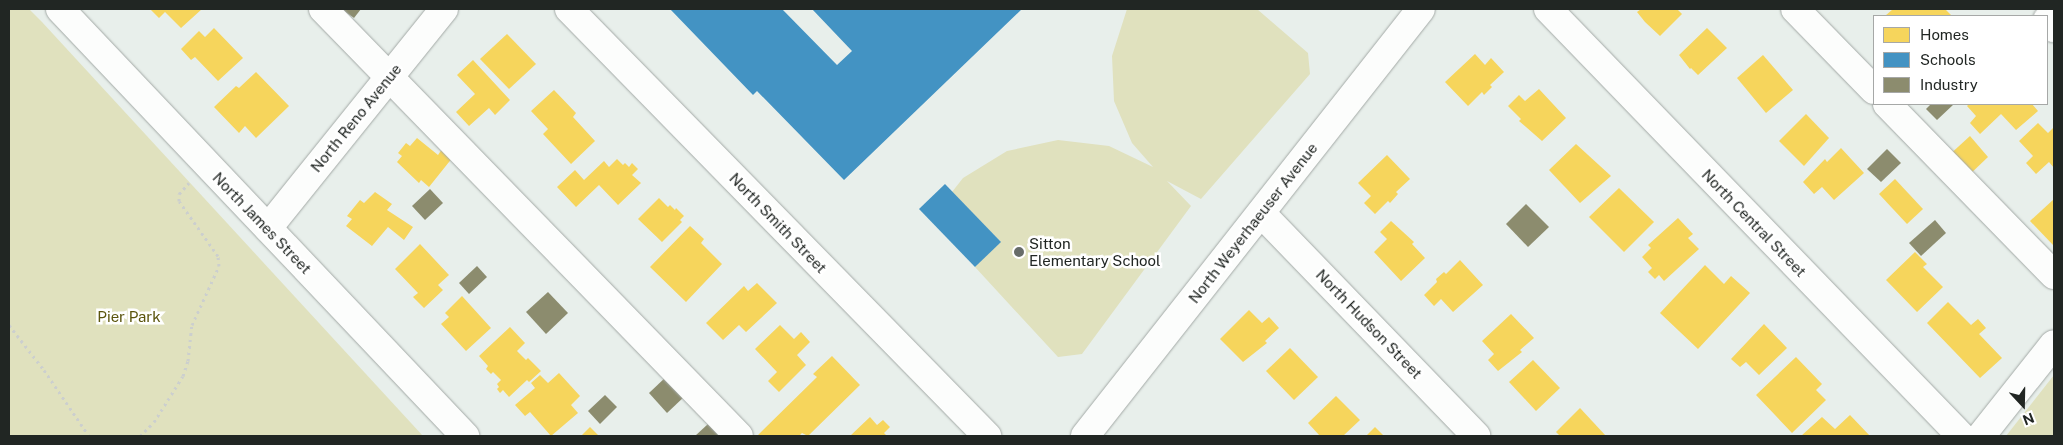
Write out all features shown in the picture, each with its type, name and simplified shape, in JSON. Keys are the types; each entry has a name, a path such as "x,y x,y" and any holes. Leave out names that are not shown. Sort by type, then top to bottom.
{"street":[{"name":"North James Street","path":"60,9 465,436"},
{"path":"323,9 739,436"},
{"name":"North Reno Avenue","path":"268,228 444,9"},
{"name":"North Smith Street","path":"570,9 987,436"},
{"name":"North Weyerhaeuser Avenue","path":"1085,436 1421,9"},
{"name":"North Central Street","path":"1548,9 1961,436"},
{"path":"1795,9 1873,89"},
{"path":"1889,105 2054,275"},
{"name":"North Hudson Street","path":"1261,213 1476,436"},
{"path":"1981,436 2054,344"}],"path":[{"path":"140,436 154,422 183,376 188,361 192,325 219,266 218,256 178,201 179,194 184,187 207,164"},
{"path":"9,326 44,370 89,436"}],"green space":[{"name":"Pier Park","path":"9,9 29,9 42,22 423,436 9,436"},
{"path":"1127,9 1257,9 1308,53 1310,74 1201,199 1167,181 1191,206 1082,354 1058,357 975,267 1000,241 952,192 963,178 1007,151 1058,140 1109,146 1153,167 1132,143 1114,101 1112,56"},
{"path":"2054,375 2054,436 2006,436"}],"building: Homes":[{"path":"150,9 202,9 181,28 165,12 159,18"},
{"path":"1641,9 1677,9 1682,14 1660,36 1637,12"},
{"path":"1893,9 1945,9 1951,15 1886,15"},
{"path":"214,28 243,58 218,81 195,57 191,60 181,49 199,31 205,37"},
{"path":"1707,28 1727,48 1698,75 1690,69 1679,55"},
{"path":"507,34 536,64 509,89 480,59"},
{"path":"1475,54 1485,65 1491,58 1504,72 1490,85 1492,87 1484,95 1482,92 1468,106 1445,82"},
{"path":"1763,55 1793,90 1766,113 1737,78"},
{"path":"473,60 510,100 495,115 489,108 469,126 456,112 475,94 457,75"},
{"path":"256,72 289,106 256,138 245,126 239,133 214,107 236,86 239,88"},
{"path":"1539,89 1566,118 1542,141 1519,121 1521,119 1508,106 1519,95 1525,101"},
{"path":"554,90 576,113 573,117 595,141 571,164 543,134 548,129 531,111"},
{"path":"2033,105 2038,111 2016,130 2001,114 1980,134 1970,123 1976,116 1967,106"},
{"path":"1806,114 1829,138 1804,166 1779,141"},
{"path":"2038,123 2048,133 2054,127 2054,168 2049,162 2036,174 2026,163 2033,156 2019,141"},
{"path":"1970,136 1988,157 1966,178 1947,157"},
{"path":"417,138 438,155 442,149 453,157 429,187 421,180 419,183 397,162 402,156 398,153 406,143 410,146"},
{"path":"1576,144 1611,176 1580,203 1549,170"},
{"path":"1841,148 1864,173 1834,200 1822,187 1814,194 1803,182 1825,159 1827,162"},
{"path":"1387,155 1410,179 1396,192 1398,194 1390,203 1388,201 1375,214 1364,203 1371,196 1358,183"},
{"path":"617,159 623,165 625,163 629,167 632,163 638,169 632,175 641,183 618,205 599,185 576,207 557,187 575,170 584,180 604,161 609,167"},
{"path":"1895,179 1923,209 1907,224 1879,194"},
{"path":"1619,188 1654,222 1624,252 1589,217"},
{"path":"375,192 392,204 387,210 413,227 404,240 388,227 372,246 346,226 352,219 347,216 360,200 364,203"},
{"path":"659,198 668,207 670,205 675,210 676,208 684,216 680,220 682,222 662,242 638,219"},
{"path":"2054,199 2054,246 2030,221"},
{"path":"1678,218 1693,234 1688,238 1699,249 1664,281 1659,275 1655,279 1648,272 1652,268 1642,257 1651,248 1648,245"},
{"path":"1391,221 1414,242 1412,244 1425,258 1401,281 1374,252 1387,239 1380,232"},
{"path":"690,226 704,239 701,243 722,264 686,302 650,267"},
{"path":"420,244 449,275 438,285 443,290 424,308 413,297 418,293 395,269"},
{"path":"1915,252 1927,264 1923,267 1943,287 1917,312 1886,280"},
{"path":"1460,260 1483,285 1453,312 1441,299 1434,306 1424,295 1437,282 1436,279 1444,272 1446,274"},
{"path":"1705,265 1724,284 1731,276 1750,293 1698,349 1660,313"},
{"path":"757,283 777,303 746,332 739,325 723,340 706,323 744,286 748,291"},
{"path":"462,296 491,328 466,351 441,324 449,317 445,313"},
{"path":"1948,302 1971,325 1978,319 1986,328 1979,334 2002,358 1980,378 1927,323"},
{"path":"1249,310 1262,323 1269,317 1279,328 1265,341 1267,343 1243,362 1220,339"},
{"path":"1511,314 1534,338 1520,350 1522,352 1498,371 1488,360 1494,354 1482,341"},
{"path":"1764,324 1787,348 1759,375 1746,362 1740,367 1731,359"},
{"path":"780,325 794,339 801,332 810,342 797,355 806,365 779,392 768,381 777,372 755,349"},
{"path":"510,327 525,343 517,351 526,360 528,358 541,371 529,382 527,380 509,397 503,390 500,393 497,389 499,387 497,384 501,380 493,372 491,374 486,369 488,366 479,356"},
{"path":"1290,348 1318,377 1294,400 1266,371"},
{"path":"832,356 860,385 808,436 802,433 799,436 757,436 817,377 813,374"},
{"path":"1796,357 1822,384 1816,390 1826,400 1792,433 1756,395"},
{"path":"1533,360 1560,388 1536,411 1509,382"},
{"path":"559,373 580,396 571,405 578,413 551,436 530,412 525,416 515,405 535,388 531,383 540,375 548,383"},
{"path":"1336,396 1360,420 1343,436 1320,436 1308,423"},
{"path":"1580,408 1606,436 1560,436 1556,432"},
{"path":"1850,415 1870,436 1801,436 1822,417 1835,429"},
{"path":"870,417 877,425 883,420 890,427 884,433 887,436 850,436"},
{"path":"590,427 599,436 581,436"},
{"path":"1375,427 1384,436 1366,436"}],"building: Schools":[{"path":"670,9 782,9 837,65 852,51 812,9 1022,9 844,180 757,91 753,95"},
{"path":"945,184 1001,242 975,267 919,209"}],"building: Industry":[{"path":"341,9 361,9 354,18"},
{"path":"1930,105 1953,105 1937,120 1926,109"},
{"path":"1887,149 1901,163 1881,182 1867,169"},
{"path":"430,189 443,203 425,220 412,206"},
{"path":"1526,204 1549,227 1528,247 1506,224"},
{"path":"1935,220 1946,233 1921,256 1909,243"},
{"path":"477,266 487,277 469,294 459,283"},
{"path":"548,292 568,313 546,334 526,312"},
{"path":"667,376 685,396 667,413 649,393"},
{"path":"605,395 617,407 600,424 588,411"},
{"path":"708,424 719,436 695,436"}],"place":[{"name":"Sitton Elementary School","path":"1019,252"}]}
